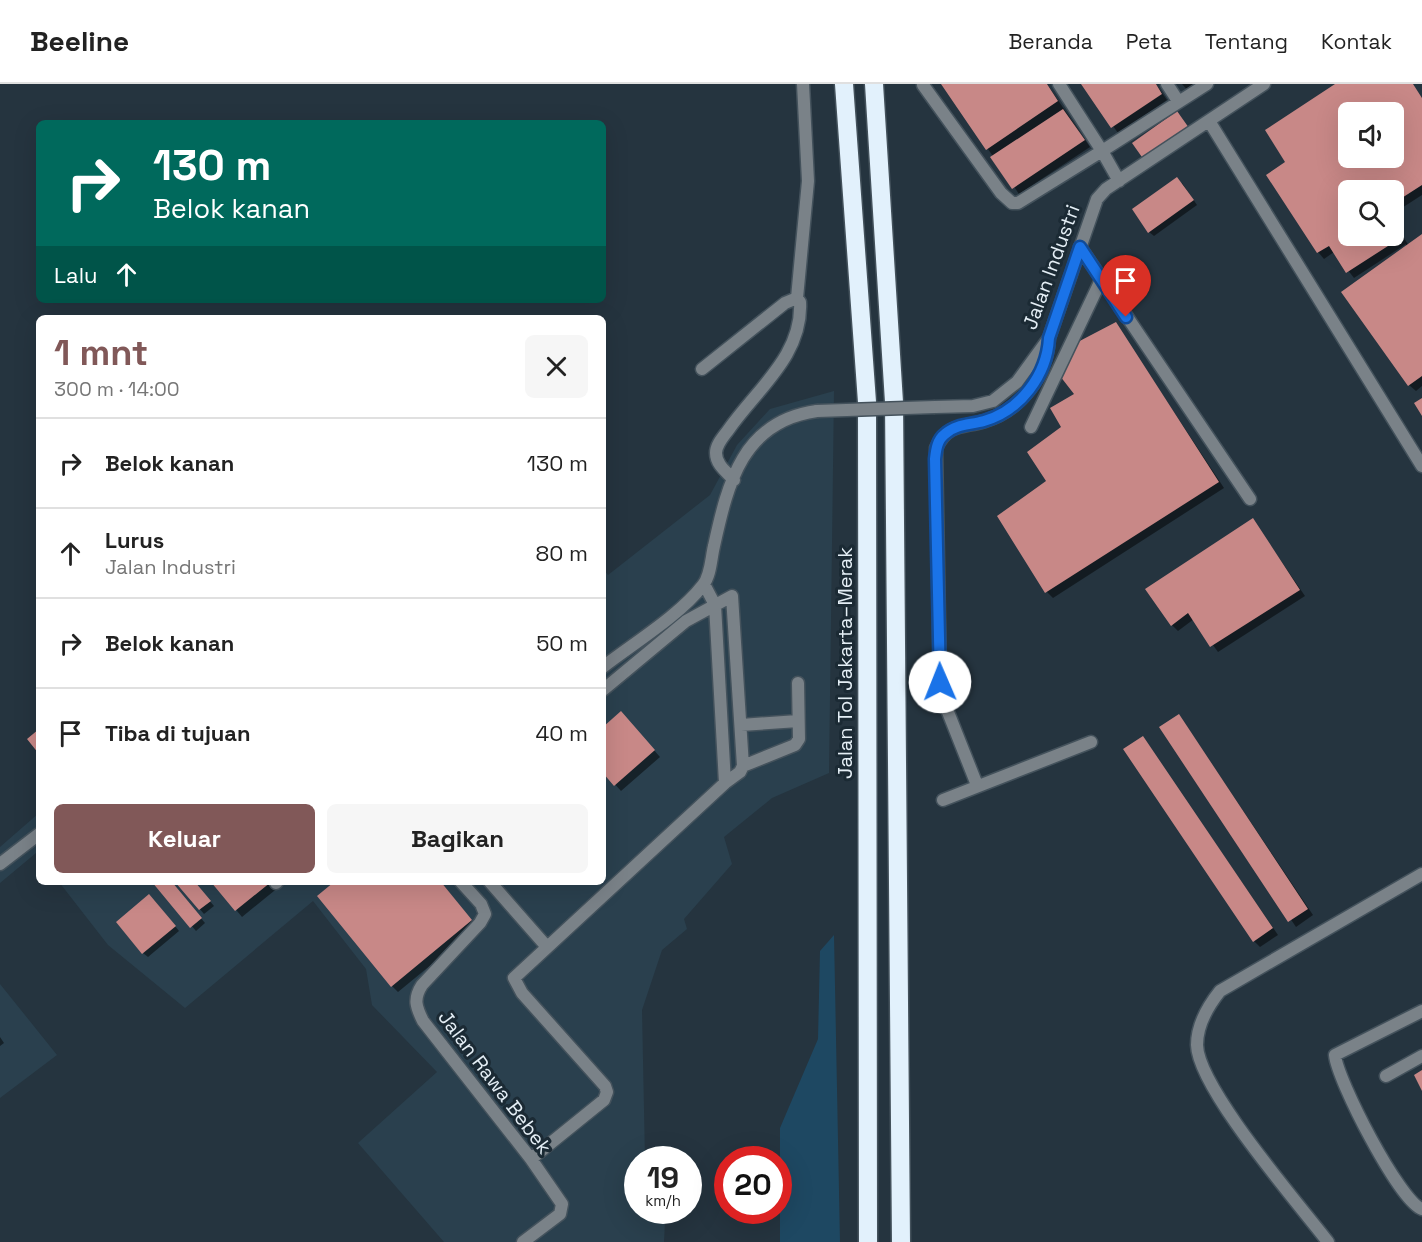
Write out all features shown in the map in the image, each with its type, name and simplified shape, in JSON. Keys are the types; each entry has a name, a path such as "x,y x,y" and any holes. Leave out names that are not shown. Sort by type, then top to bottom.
{"highway":[{"name":"Jalan Tol Jakarta–Merak","path":"844,84 867,402 868,1242"},
{"path":"874,84 894,402 901,1242"}],"street":[{"path":"606,665 681,607 704,584 734,480 717,460 717,449 742,410 788,355 799,316 800,302 796,298 808,181 803,84"},
{"path":"922,84 1002,193 1012,203 1018,203 1207,84"},
{"path":"1059,84 1119,181"},
{"path":"1167,84 1178,101"},
{"name":"Jalan Industri","path":"734,480 740,462 762,433 794,414 817,411 973,406 1004,395 1017,382 1049,338 1097,199 1119,181 1264,84"},
{"path":"1209,122 1422,465"},
{"path":"1080,247 1250,499"},
{"path":"1031,427 1101,280"},
{"path":"702,369 785,303 796,298"},
{"path":"977,785 946,707 940,682 936,448 942,435 952,429 985,421 1015,404 1029,390 1040,373 1048,353 1049,338"},
{"path":"704,584 715,605 725,783"},
{"path":"531,1159 604,1100 607,1092 605,1086 514,981 519,972 725,783 740,772 743,766 733,598 731,596 715,605 663,638 606,687"},
{"path":"743,766 795,745 798,739 798,683"},
{"path":"741,725 798,721"},
{"path":"943,800 1091,742"},
{"path":"0,864 36,836"},
{"path":"1328,1242 1217,1097 1199,1060 1197,1043 1200,1025 1208,1005 1220,991 1422,874"},
{"name":"Jalan Rawa Bebek","path":"464,885 481,904 484,914 480,922 422,985 415,995 416,1007 423,1021 531,1159 562,1204 563,1210 554,1220 523,1242"},
{"path":"493,885 547,947"},
{"path":"1422,1011 1350,1045 1335,1055 1342,1080 1356,1110 1403,1192 1422,1209"},
{"path":"1386,1076 1422,1056"}],"shaded area":[{"path":"834,391 829,773 772,798 724,837 732,864 684,919 687,929 662,950 642,1010 645,1146 624,1146 624,1224 665,1224 664,1242 444,1242 358,1143 437,1072 372,1005 366,969 313,901 185,1008 108,945 61,885 606,885 606,573 608,575 710,495 737,445 770,409"},
{"path":"36,816 36,853 0,883 0,847"},
{"path":"834,935 840,1242 780,1242 780,1224 792,1224 792,1146 780,1146 780,1128 818,1039 820,951"},
{"path":"0,984 57,1055 0,1098"}],"building":[{"path":"941,84 1047,84 1058,101 986,150"},
{"path":"1081,84 1156,84 1162,94 1111,128"},
{"path":"1335,84 1413,84 1422,98 1422,185 1404,197 1404,180 1338,180 1338,246 1388,246 1346,273 1329,246 1317,253 1266,175 1285,162 1265,130"},
{"path":"1063,109 1085,140 1012,189 990,157"},
{"path":"1177,111 1189,128 1144,160 1132,143"},
{"path":"1177,177 1194,200 1148,233 1132,209"},
{"path":"1422,234 1422,376 1408,386 1341,292"},
{"path":"1116,322 1219,482 1045,593 997,516 1046,481 1027,452 1061,427 1050,408 1074,394 1060,376 1072,345"},
{"path":"1422,398 1422,416 1414,403"},
{"path":"1253,518 1300,590 1210,647 1188,613 1171,626 1145,589"},
{"path":"621,711 655,750 614,786 606,777 606,724"},
{"path":"1179,714 1308,909 1288,922 1159,727"},
{"path":"36,732 36,750 27,739"},
{"path":"1143,736 1273,928 1253,942 1123,749"},
{"path":"154,885 174,885 202,918 190,928"},
{"path":"178,885 198,885 211,901 199,910"},
{"path":"213,885 267,885 235,911"},
{"path":"330,885 443,885 472,920 391,987 317,896"},
{"path":"149,894 176,926 142,954 116,922"},
{"path":"1422,1070 1422,1091 1414,1075"}],"route":[{"path":"940,682 935,459 936,448 942,435 964,424 985,421 1000,415 1029,390 1040,373 1048,353 1049,338 1080,247 1126,317"}]}
